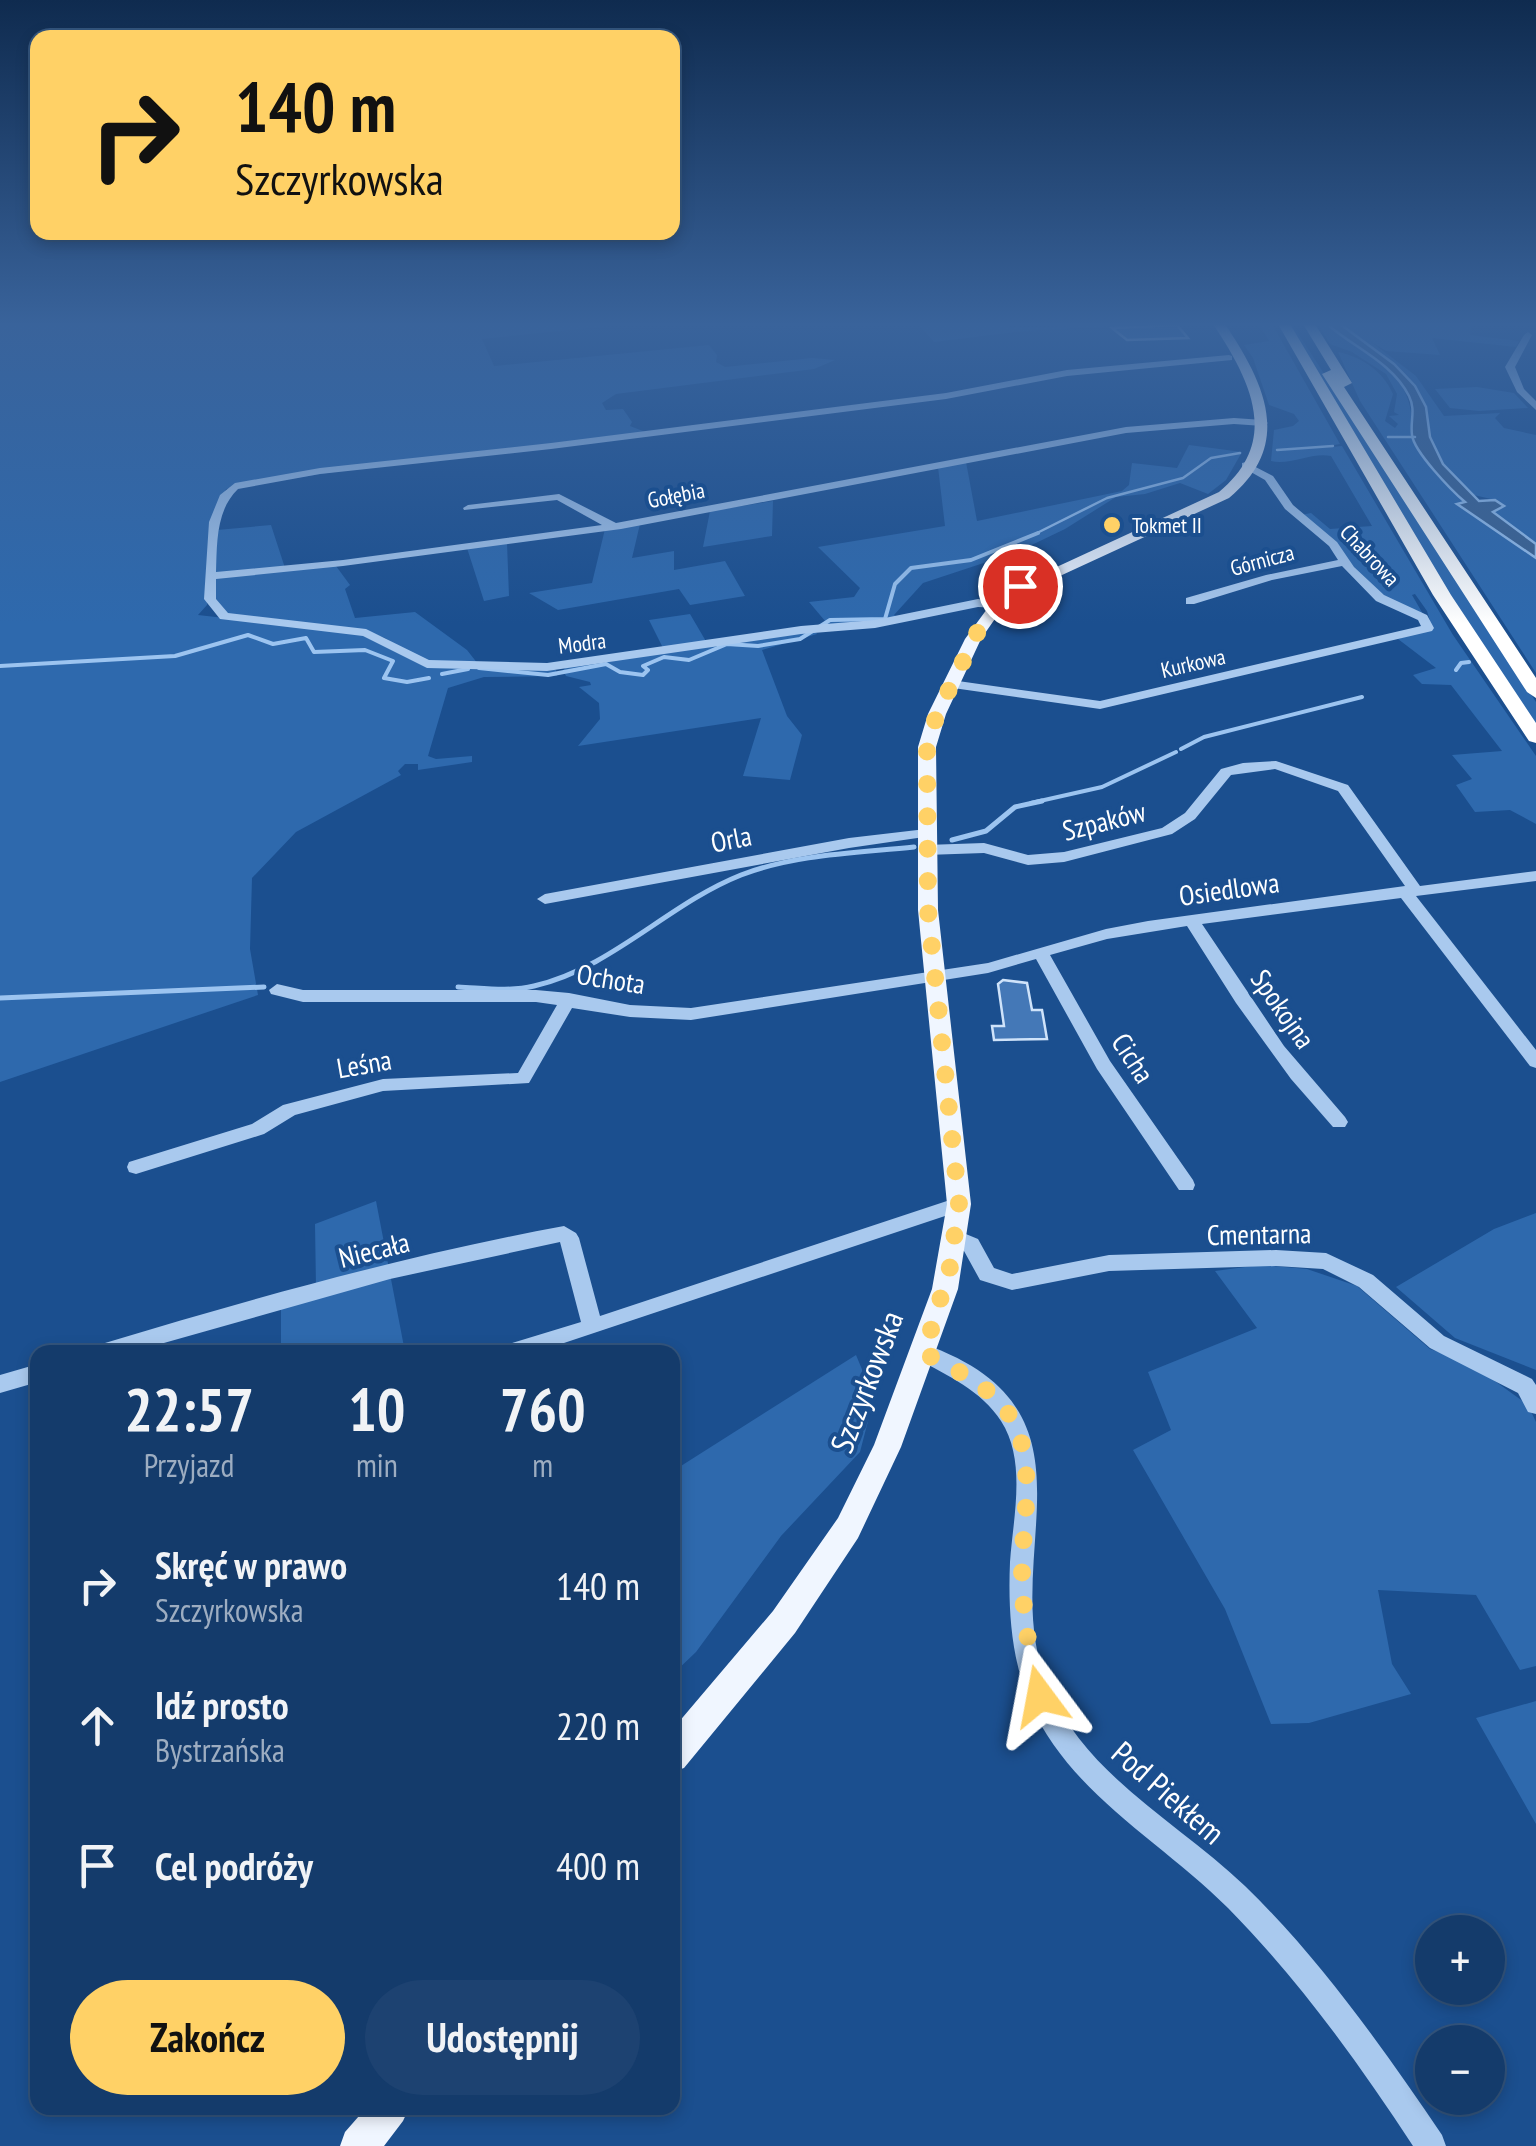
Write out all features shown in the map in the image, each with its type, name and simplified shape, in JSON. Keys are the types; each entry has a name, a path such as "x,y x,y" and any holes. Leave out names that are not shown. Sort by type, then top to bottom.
{"highway":[{"path":"1342,424 1442,595 1536,737"},
{"path":"1364,424 1536,692"}],"main road":[{"path":"995,605 1020,586 1190,510 1228,487 1249,467 1262,446 1257,424"},
{"name":"Szczyrkowska","path":"680,1746 784,1622 838,1543 878,1468 945,1289 959,1204 935,976 926,841 927,747 951,684 995,605"},
{"path":"359,2146 384,2115"}],"street":[{"path":"211,576 217,516 226,493 235,486 320,471 724,424"},
{"name":"Gołębia","path":"211,576 343,563 614,527 1068,439 1156,426 1202,424"},
{"name":"Chabrowa","path":"1249,467 1270,478 1286,505 1333,544 1344,562 1390,605 1423,618"},
{"path":"468,508 559,497 614,527"},
{"name":"Górnicza","path":"1190,601 1270,576 1344,562"},
{"name":"Modra","path":"211,576 211,603 224,616 366,632 427,664 568,666 807,630 887,622 978,603 995,605"},
{"name":"Kurkowa","path":"951,684 1100,705 1422,632 1428,626 1423,618"},
{"name":"Szpaków","path":"926,841 1038,860 1098,849 1176,826 1198,808 1226,772 1276,765 1336,785 1348,794 1410,891 1536,1062"},
{"name":"Orla","path":"545,899 738,862 926,841"},
{"name":"Osiedlowa","path":"935,976 1042,956 1106,934 1536,876"},
{"name":"Spokojna","path":"1191,920 1250,1016 1293,1072 1339,1122"},
{"name":"Cicha","path":"1042,956 1103,1066 1186,1185"},
{"name":"Ochota","path":"278,990 303,996 433,994 569,1000 630,1012 691,1014 935,976"},
{"name":"Leśna","path":"136,1166 258,1130 290,1110 383,1085 523,1079 569,1000"},
{"path":"532,1345 959,1204"},
{"name":"Niecała","path":"128,1345 238,1312 504,1245 564,1234 569,1238 593,1326"},
{"name":"Cmentarna","path":"956,1238 970,1246 987,1274 1012,1282 1109,1263 1276,1258 1326,1261 1366,1281 1437,1342 1525,1386 1536,1405"},
{"name":"Pod Piekłem","path":"924,1353 963,1374 997,1400 1011,1417 1020,1439 1025,1465 1024,1619 1040,1696 1055,1725 1096,1778 1220,1883 1272,1936 1388,2080 1431,2146"},
{"path":"0,1384 30,1375"}],"shaded area":[{"path":"0,424 631,424 648,433 417,459 226,489 218,508 207,605 198,615 365,634 424,666 556,670 557,676 484,677 448,688 428,756 472,756 472,762 418,770 418,764 405,764 398,771 401,775 296,832 252,878 250,949 258,995 0,1082"},
{"path":"1329,424 1340,444 1319,448 1342,446 1453,635 1536,756 1536,824 1510,810 1475,812 1456,785 1472,779 1452,755 1502,751 1451,685 1422,684 1413,675 1436,668 1398,639 1432,628 1427,611 1415,594 1412,595 1423,614 1383,598 1301,515 1311,513 1330,529 1372,526 1331,456 1271,461 1274,430"},
{"path":"1348,424 1357,424 1536,702 1536,727 1456,607"},
{"path":"1375,424 1395,428 1398,424 1412,424 1412,436 1397,437 1413,438 1470,511 1536,558 1536,673"},
{"path":"1412,424 1428,424 1443,464 1479,501 1495,500 1504,506 1493,512 1536,544 1536,558 1457,504 1465,502 1419,451"},
{"path":"1429,424 1501,424 1536,435 1536,544 1493,512 1495,500 1474,495 1443,464 1430,437"},
{"path":"1189,445 1242,452 1226,480 1208,494 1180,483 1145,494 1116,497 1065,529 1017,552 923,583 894,615 899,618 831,628 809,602 854,597 860,588 818,547 945,526 938,467 966,462 977,521 1122,491 1129,485 1132,463 1177,468"},
{"path":"773,501 772,536 703,547 710,511"},
{"path":"640,524 632,558 674,551 674,570 725,561 745,596 690,605 679,589 558,610 529,593 592,583 605,529"},
{"path":"271,525 285,568 214,574 217,530"},
{"path":"507,543 509,596 484,601 467,548"},
{"path":"336,566 350,585 345,589 355,618 415,612 467,650 478,664 419,660 367,631 227,615 214,603 214,578"},
{"path":"690,614 707,643 664,650 649,620"},
{"path":"815,631 817,634 762,650 787,716 802,735 790,780 743,776 761,718 578,746 600,719 599,703 579,687 591,685 590,682 566,676 566,667"},
{"path":"376,1201 404,1345 281,1345 281,1308 316,1288 315,1224"},
{"path":"1536,1213 1536,1370 1455,1338 1396,1287 1494,1229"},
{"path":"1260,1265 1307,1269 1357,1286 1430,1349 1470,1363 1528,1405 1536,1422 1536,1666 1520,1670 1476,1595 1378,1590 1392,1664 1411,1694 1309,1723 1271,1724 1225,1609 1133,1450 1171,1430 1148,1372 1257,1328 1215,1271"},
{"path":"856,1355 874,1398 860,1452 781,1536 696,1652 680,1667 680,1467"},
{"path":"1536,1701 1536,1824 1476,1718"}],"building":[{"path":"1003,980 1027,983 1032,1010 1042,1010 1047,1039 994,1040 992,1026 1004,1026 998,984"}],"waterway":[{"path":"1388,437 1415,437"},
{"path":"1277,450 1333,446"},
{"path":"1033,535 1107,498 1183,478 1211,458 1240,453"},
{"path":"479,668 548,675 606,664 620,672 643,675 648,670 643,666 664,657 689,660 727,644 758,646 800,639 830,620 885,619 895,584 911,568 971,560 1038,533"},
{"path":"0,666 175,656 248,635 273,644 306,638 314,652 365,650 393,661 384,678 407,682 429,678"},
{"path":"1456,670 1461,663 1469,662"},
{"path":"442,674 468,669"},
{"path":"1181,749 1204,737 1362,697"},
{"path":"1031,803 1102,787 1176,752"},
{"path":"952,840 986,831 1015,807 1042,801"},
{"path":"458,987 515,989 562,977 615,951 714,887 762,868 827,855 914,847"},
{"path":"0,998 264,987"}],"place":[{"name":"Tokmet II","path":"1112,525"}],"route":[{"path":"1020,586 1002,597 982,623 937,714 927,747 928,910 959,1204 955,1247 924,1353 982,1386 1011,1417 1020,1439 1026,1499 1024,1619 1040,1696"}]}
